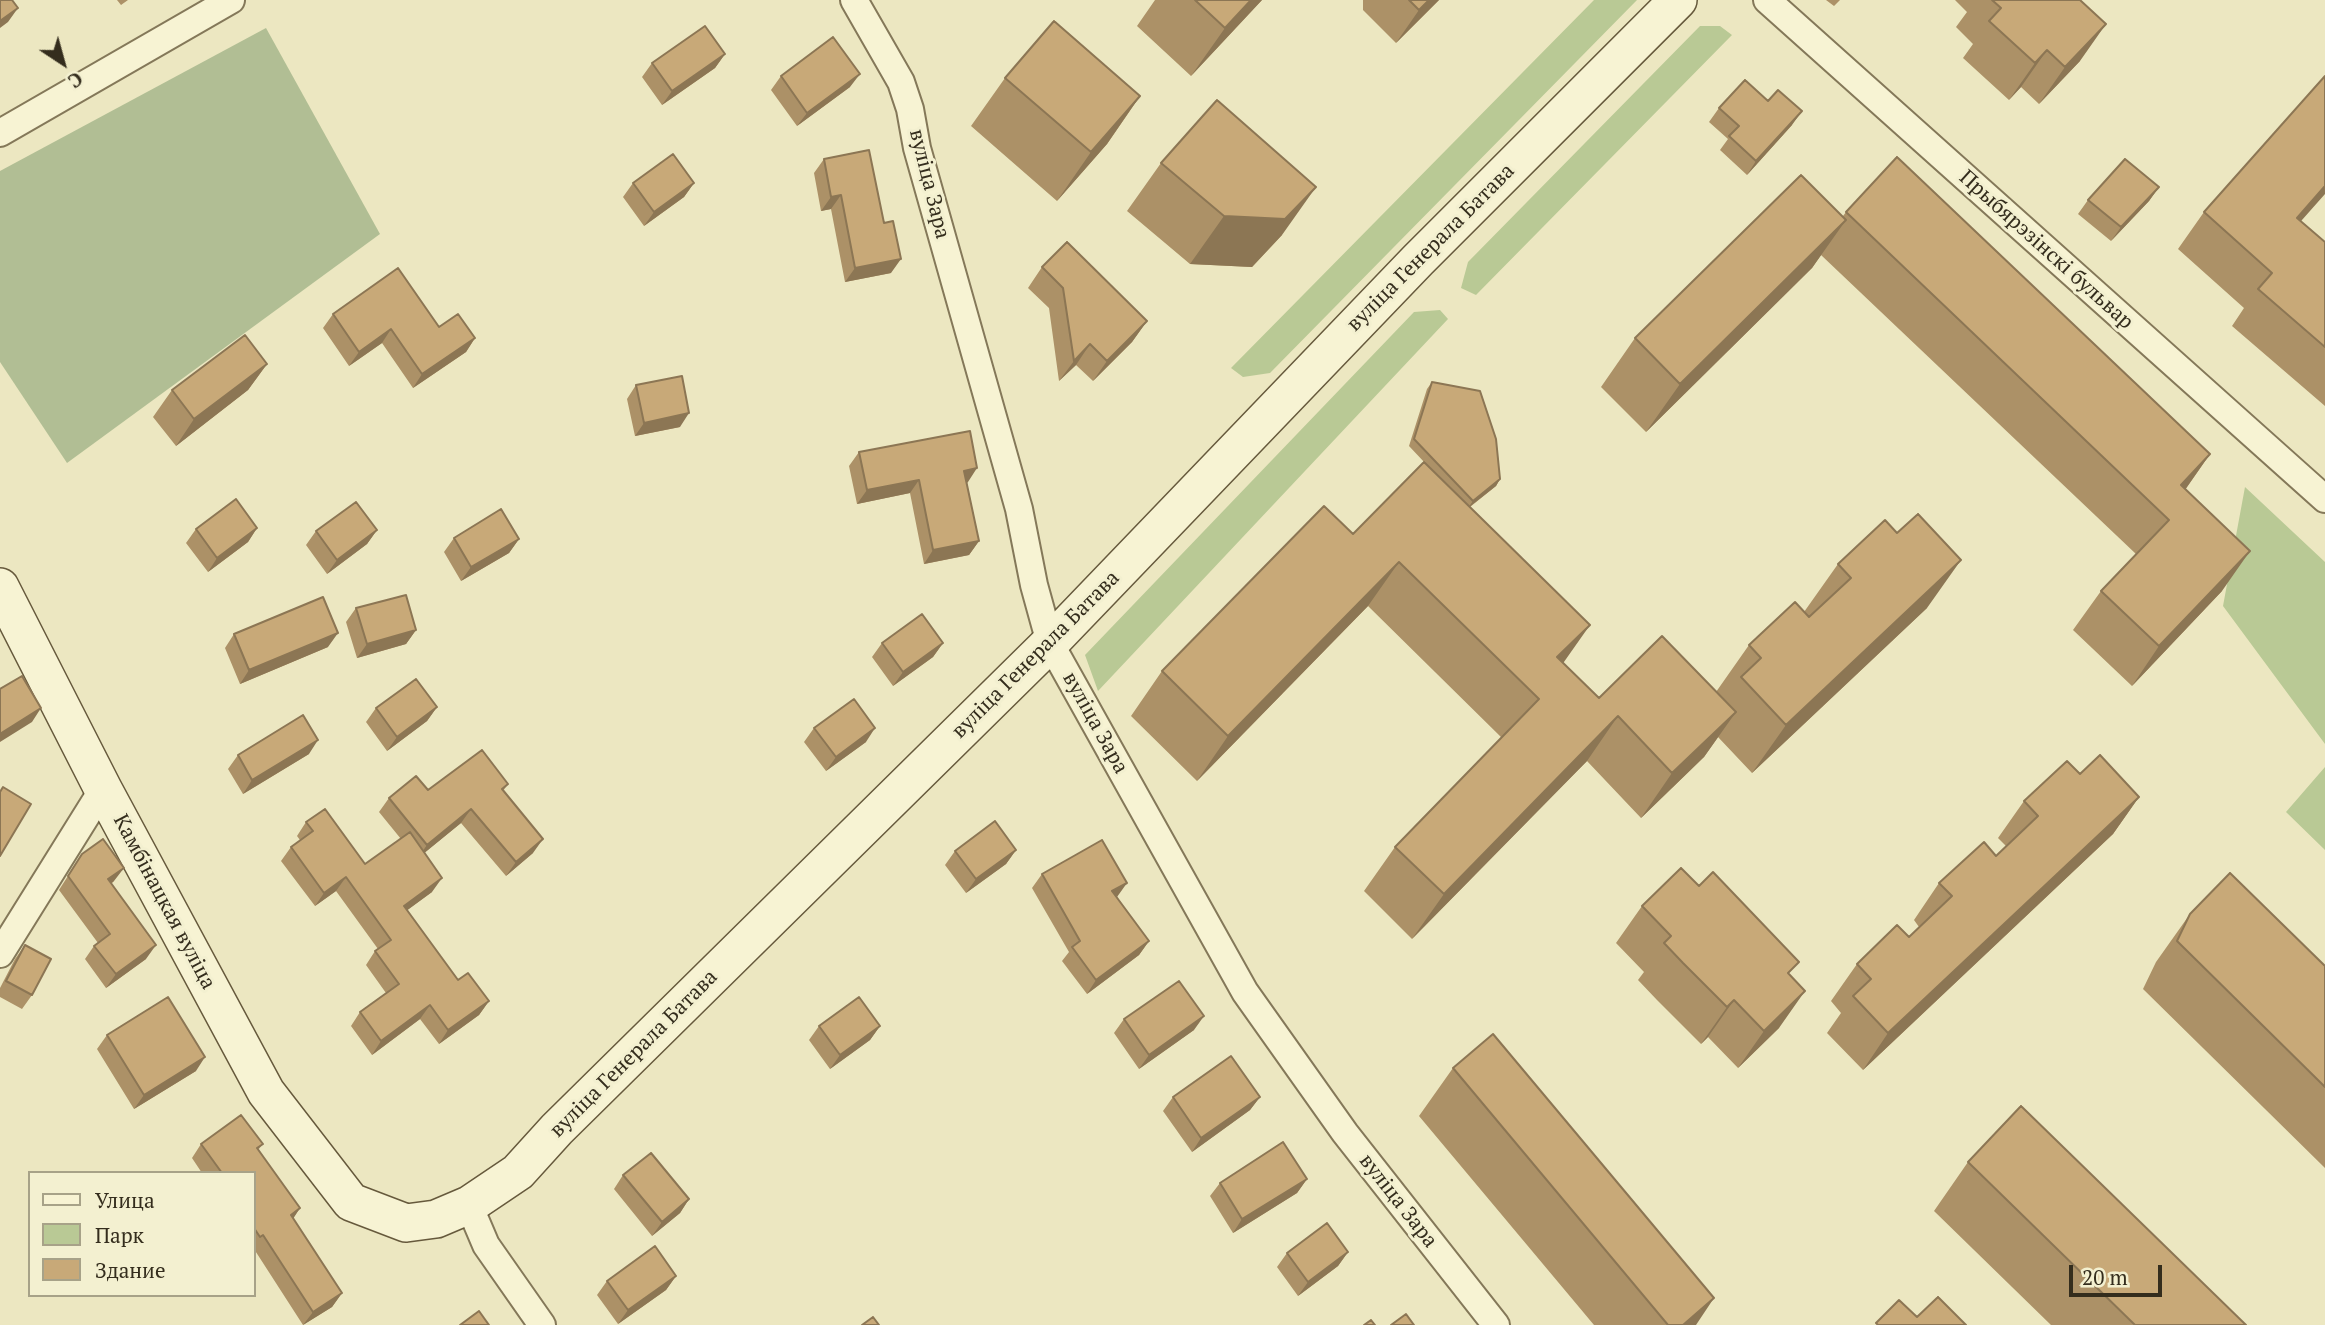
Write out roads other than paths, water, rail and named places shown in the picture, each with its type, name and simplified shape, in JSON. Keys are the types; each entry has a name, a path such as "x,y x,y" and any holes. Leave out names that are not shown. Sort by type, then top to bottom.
{"street":[{"path":"0,133 231,0"},
{"name":"вуліца Зара","path":"854,0 901,82 910,109 917,148 1019,509 1034,585 1050,643 1245,992 1345,1133 1496,1325"},
{"name":"вуліца Генерала Батава","path":"351,1202 406,1223 436,1219 469,1205 518,1172 557,1129 1050,643 1408,270 1678,0"},
{"name":"Прыбярэзінскі бульвар","path":"1767,0 2325,499"},
{"name":"Камбінацкая вуліца","path":"0,587 103,789 267,1092 351,1202"},
{"path":"0,954 103,789"},
{"path":"469,1205 486,1245 542,1325"}]}
